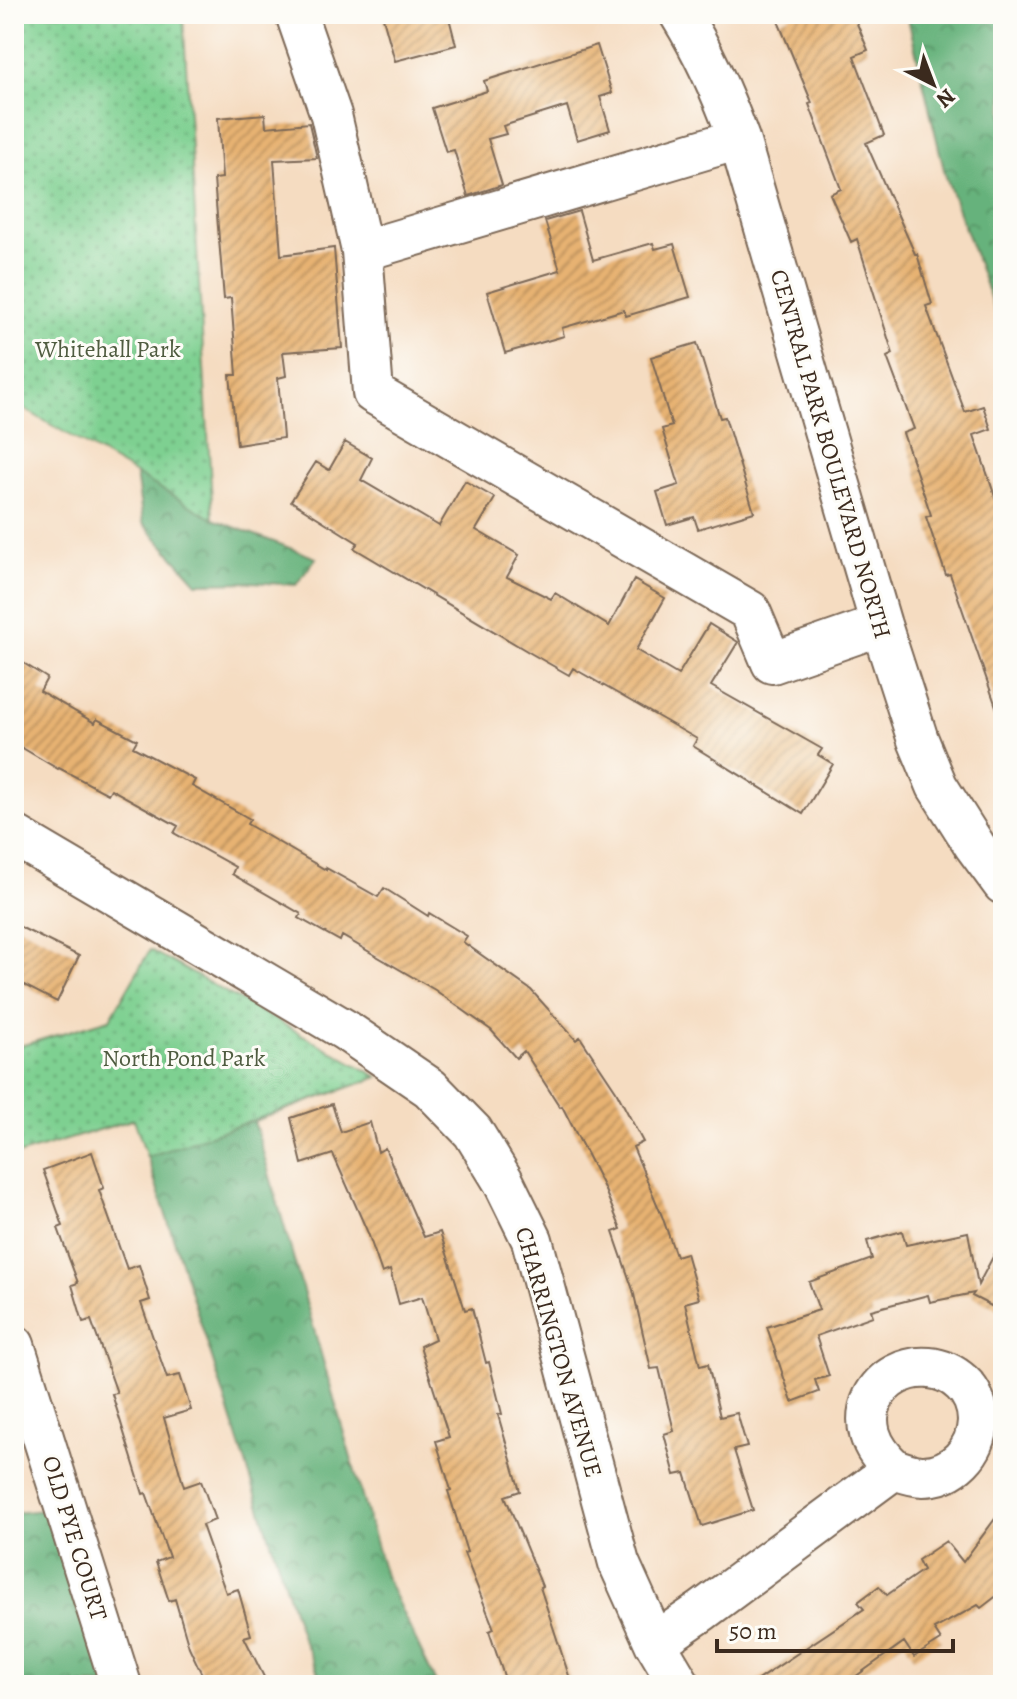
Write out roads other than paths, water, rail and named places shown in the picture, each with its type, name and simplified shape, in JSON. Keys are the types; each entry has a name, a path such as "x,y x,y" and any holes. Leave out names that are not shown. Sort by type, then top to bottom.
{"street":[{"path":"296,14 331,115 362,251 373,393 750,611 772,663 881,625"},
{"name":"CENTRAL PARK BOULEVARD NORTH","path":"680,14 722,93 739,139 881,625 918,740 937,786 1003,884"},
{"path":"362,251 739,139"},
{"name":"CHARRINGTON AVENUE","path":"14,835 345,1030 430,1088 473,1132 503,1181 532,1240 619,1563 655,1643 680,1685"},
{"name":"OLD PYE COURT","path":"14,1345 121,1685"},
{"path":"655,1643 894,1469"}],"park label":[{"name":"Whitehall Park","path":"108,349"},
{"name":"North Pond Park","path":"184,1058"}]}
